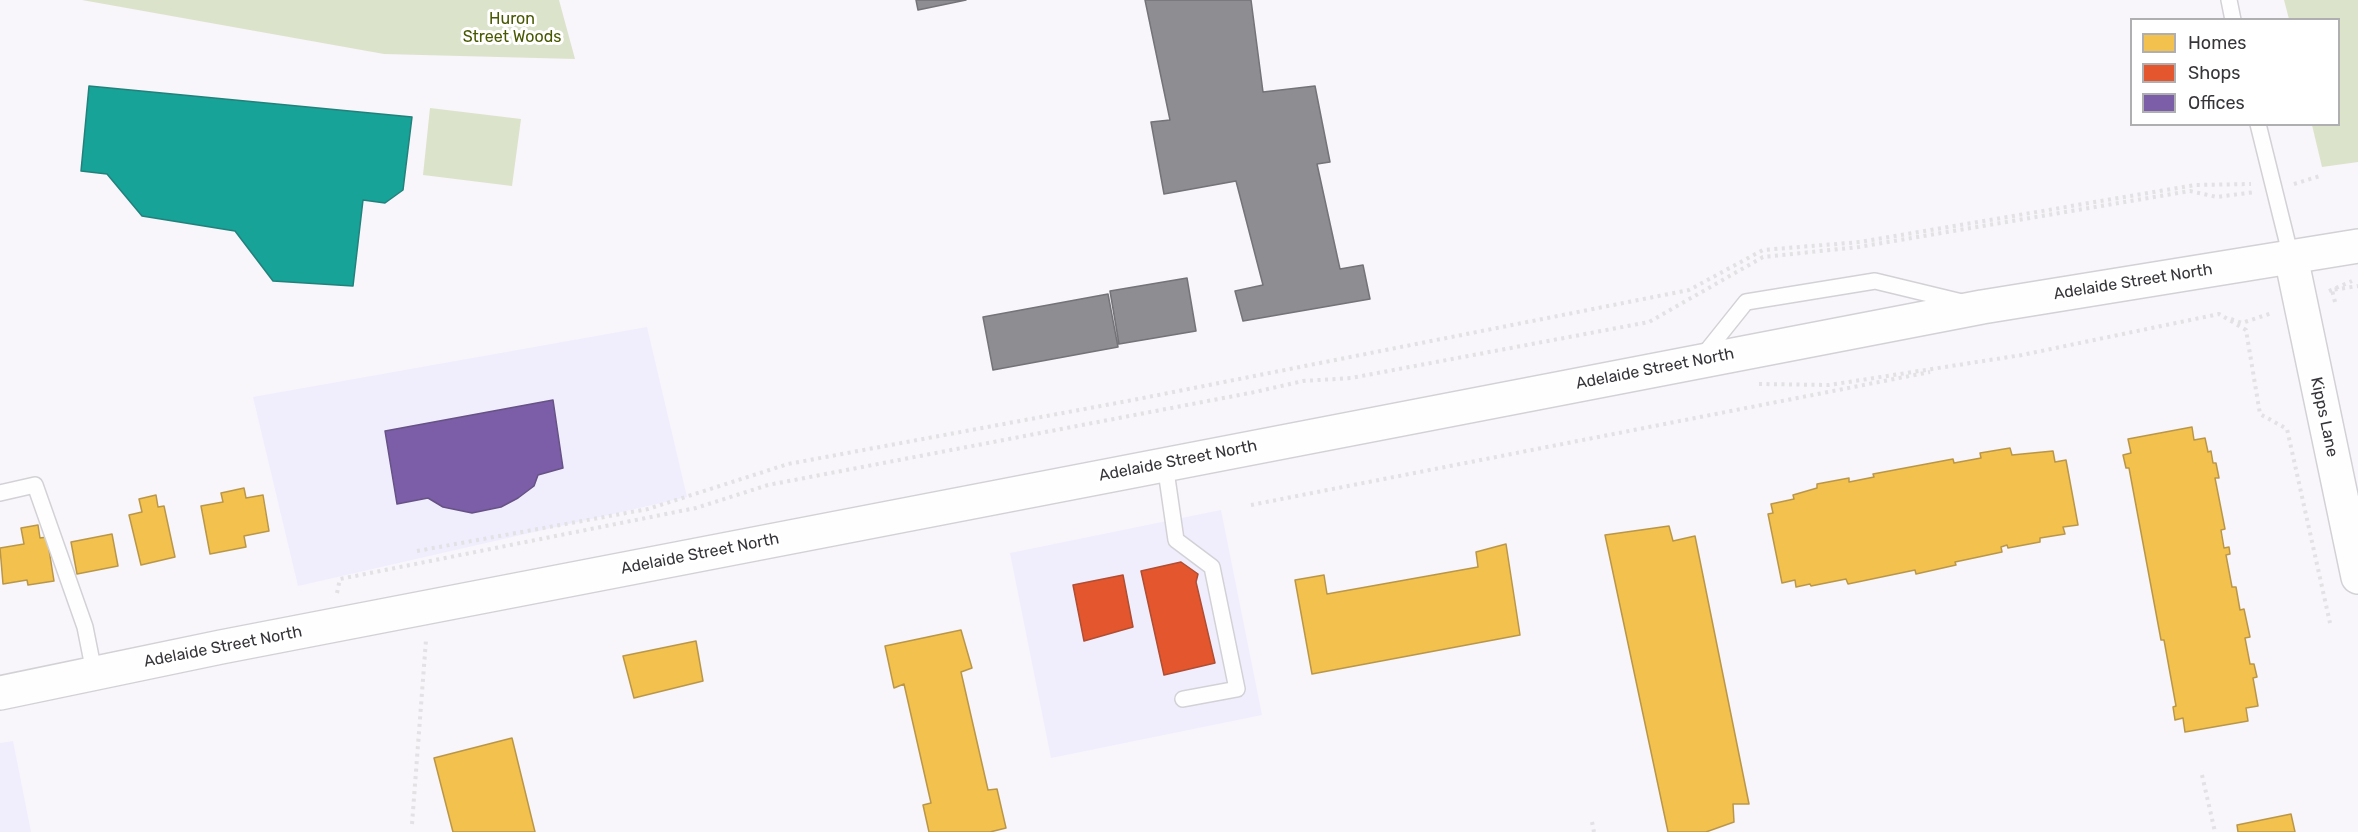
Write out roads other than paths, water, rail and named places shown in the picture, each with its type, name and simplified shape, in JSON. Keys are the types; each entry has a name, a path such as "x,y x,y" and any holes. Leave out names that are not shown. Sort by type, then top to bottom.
{"main road":[{"name":"Adelaide Street North","path":"0,693 94,672 1699,360 1982,307 2358,246"},
{"name":"Kipps Lane","path":"2291,257 2358,576"}],"lane":[{"path":"2229,0 2233,18"},
{"path":"2258,126 2291,257"},
{"path":"1699,360 1746,302 1875,281 1982,307"},
{"path":"1164,464 1176,540 1212,567 1237,689 1183,699"},
{"path":"0,493 35,485 85,627 94,672"}],"park label":[{"name":"Huron Street Woods","path":"512,28"}]}
